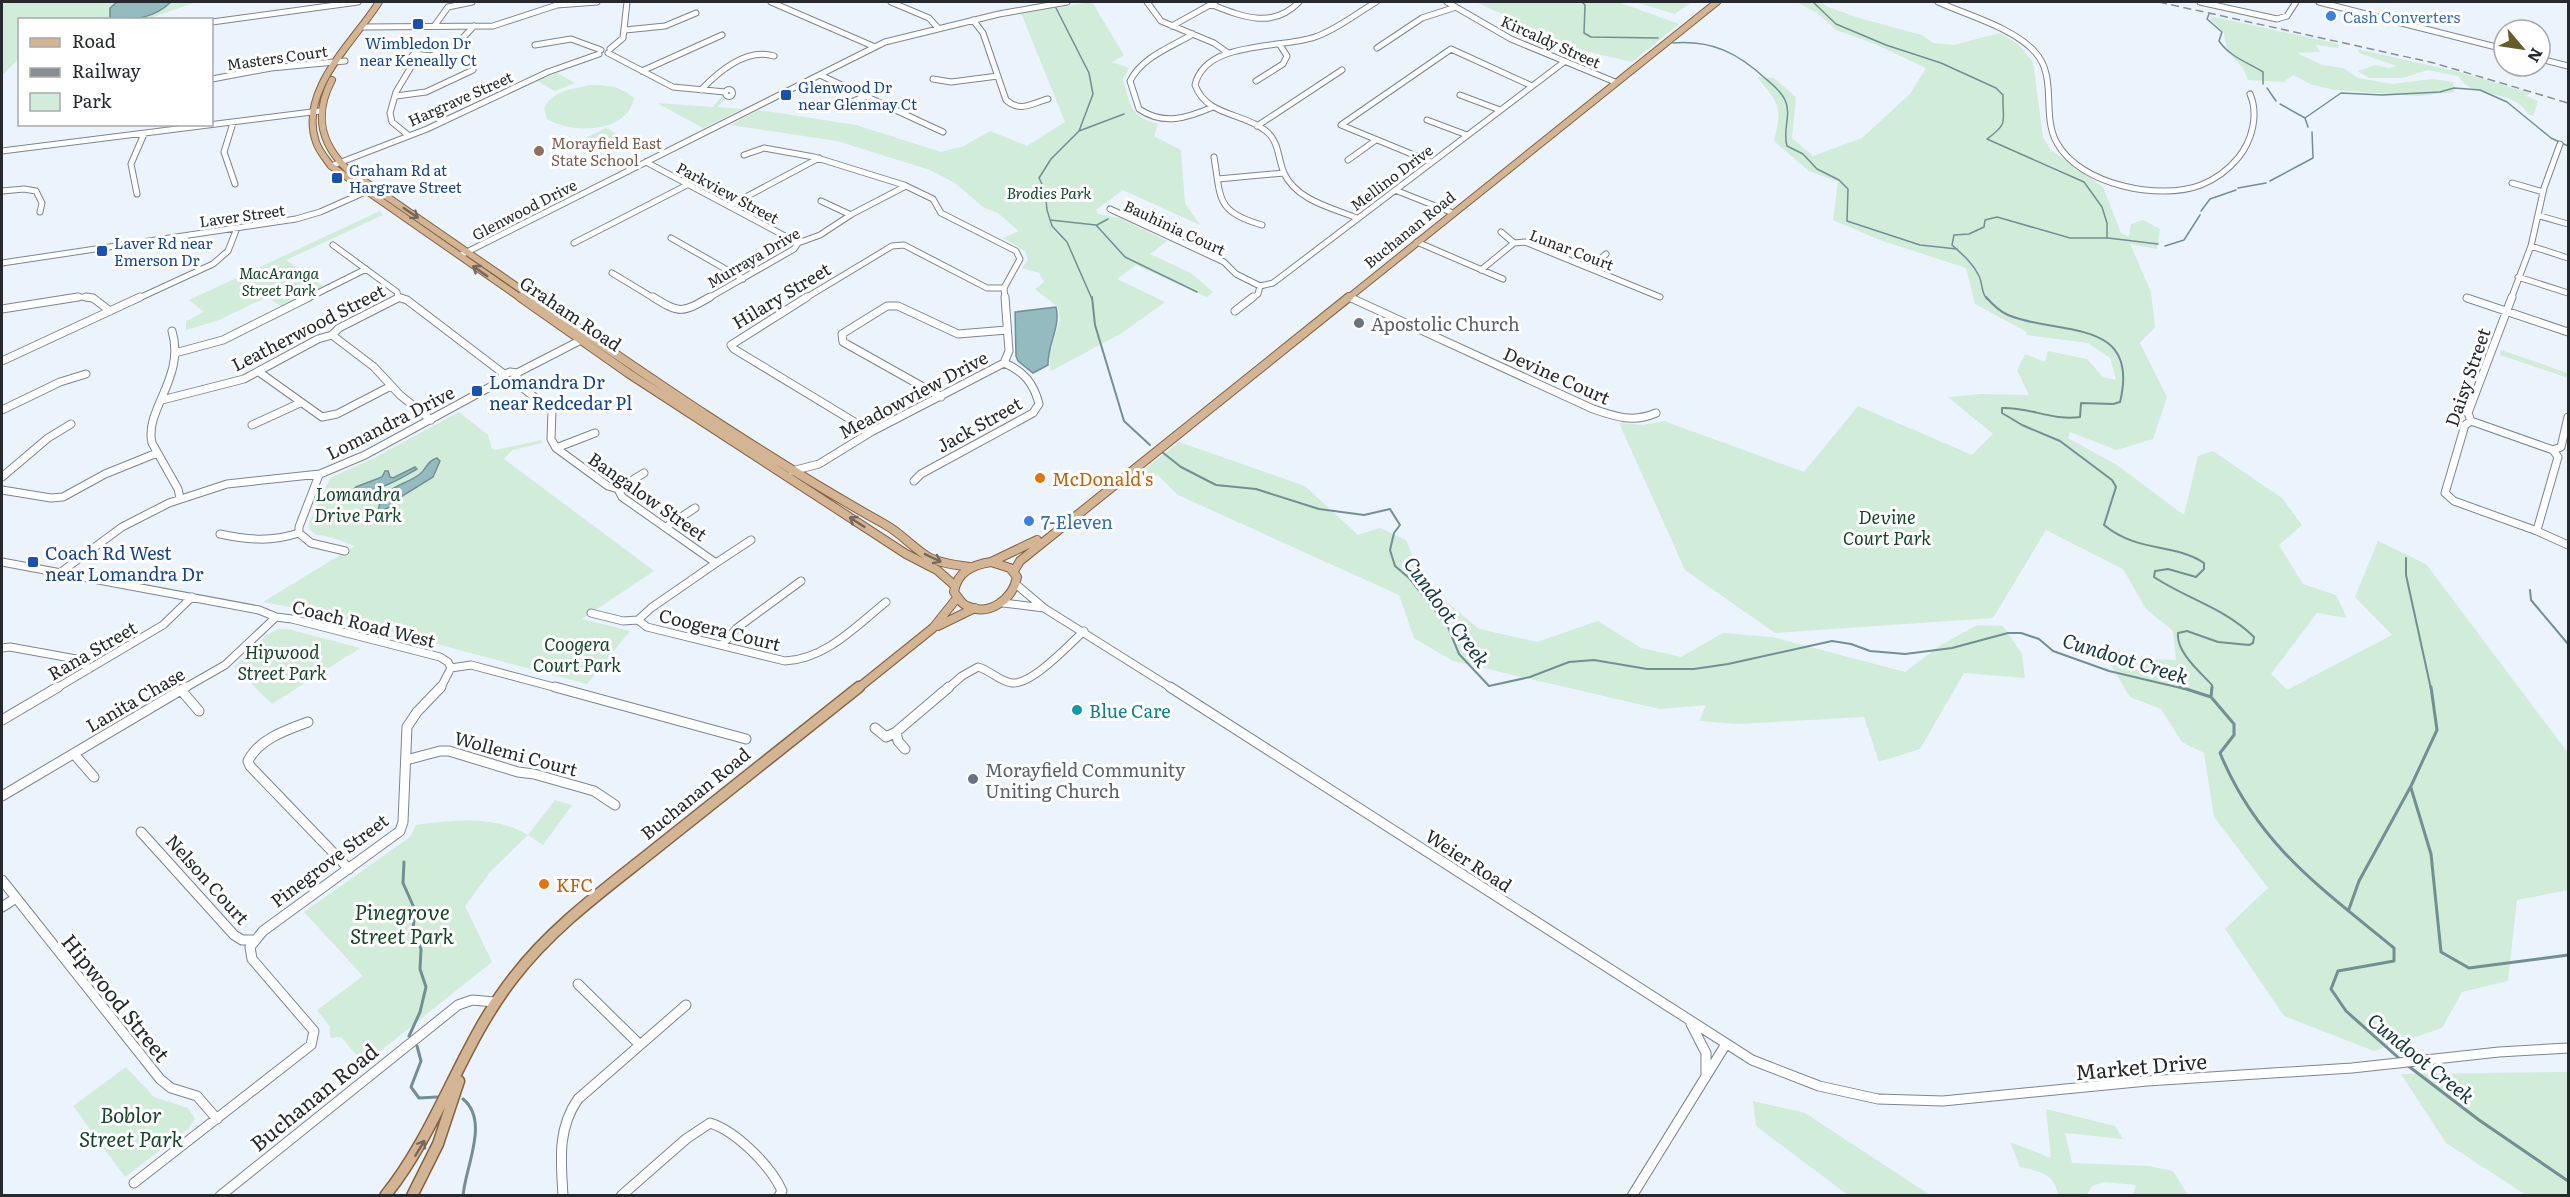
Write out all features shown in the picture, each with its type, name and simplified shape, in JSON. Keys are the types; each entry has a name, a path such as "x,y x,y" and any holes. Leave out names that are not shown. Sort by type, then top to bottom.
{"main road":[{"name":"Graham Road","path":"365,28 379,2"},
{"name":"Graham Road","path":"385,2 321,88 312,112 311,126 316,143 331,166 580,340 906,554 937,570 954,585"},
{"name":"Buchanan Road","path":"1014,571 1021,560 1119,479 1717,2"},
{"name":"Graham Road","path":"342,61 328,88 320,111 323,140 340,163 653,380 792,471 888,526 930,557 946,564 970,567"},
{"name":"Buchanan Road","path":"991,562 1036,541 1119,479"},
{"path":"991,562 1000,563 1014,571 1018,585 1015,592 1003,603 984,609 967,606 957,598 954,585 962,572 970,567 991,562"},
{"name":"Buchanan Road","path":"385,1196 423,1143 495,1002 540,947 569,918 933,628 957,598"},
{"name":"Buchanan Road","path":"933,628 975,608"},
{"name":"Buchanan Road","path":"412,1196 438,1144 476,1037"}],"street":[{"path":"213,22 358,2"},
{"path":"435,25 447,8 472,2"},
{"path":"365,28 474,26 505,23 557,5 597,2"},
{"path":"531,46 564,39 574,40 600,52 609,51 622,40 625,30 626,2"},
{"path":"777,2 874,47"},
{"path":"891,2 929,18 938,28"},
{"name":"Glenwood Drive","path":"458,256 874,47 904,36 1013,8 1067,2"},
{"path":"1148,2 1161,21 1214,43 1228,53"},
{"path":"1172,26 1213,3 1256,19 1281,15 1299,2"},
{"path":"1357,218 1311,199 1297,190 1284,173 1274,140 1257,126 1213,107 1202,99 1196,91 1196,79 1206,66 1228,53 1315,37 1376,2"},
{"name":"Kircaldy Street","path":"1447,2 1511,39 1615,82"},
{"path":"1938,2 2018,39 2036,52 2044,66 2053,136 2059,148 2078,165 2101,178 2124,186 2178,192 2211,183 2226,172 2245,147 2255,116 2255,102 2250,94"},
{"path":"2200,2 2277,19 2285,17 2296,2"},
{"path":"2319,2 2492,47"},
{"path":"1377,48 1422,18 1456,7"},
{"path":"625,30 665,26 686,15 696,13"},
{"path":"973,20 983,33 1006,99 1019,108 1027,108 1048,99"},
{"path":"408,135 395,126 390,118 391,104 411,67 417,62 456,45 474,26"},
{"path":"564,39 566,31"},
{"path":"642,71 722,32 731,34"},
{"path":"1193,34 1135,69 1130,81 1139,109 1157,120 1185,119 1213,107"},
{"path":"1256,81 1283,64 1287,56 1280,45"},
{"path":"1431,162 1341,125 1451,49 1532,86"},
{"path":"609,51 673,87 725,92"},
{"name":"Hargrave Street","path":"331,166 427,129 548,72 576,64 600,52"},
{"path":"701,90 714,76 752,54 764,52 773,58 782,55"},
{"name":"Masters Court","path":"213,79 271,68 342,61"},
{"name":"Mellino Drive","path":"1235,311 1258,294 1260,286 1273,283 1564,62"},
{"path":"2552,62 2568,66"},
{"path":"396,96 432,90 475,69"},
{"path":"1257,126 1342,70"},
{"path":"820,75 944,132"},
{"path":"933,79 951,82 998,76"},
{"path":"1460,95 1500,110"},
{"path":"845,105 865,96"},
{"path":"213,125 320,111"},
{"path":"1427,120 1467,135"},
{"path":"233,123 224,152 235,184"},
{"path":"2,151 209,126"},
{"path":"137,194 131,164 144,134"},
{"path":"1348,160 1376,141"},
{"name":"Daisy Street","path":"2560,144 2543,192 2538,210 2540,216 2530,242 2531,246 2468,412 2471,421 2465,425 2445,493 2454,501 2537,530 2543,535 2568,544"},
{"path":"744,155 764,148 819,158 906,186 933,199 942,213 1016,251 1020,259 1004,288"},
{"path":"1214,157 1220,201 1225,209 1234,215 1262,225"},
{"path":"729,206 819,158"},
{"name":"Parkview Street","path":"646,162 798,243"},
{"path":"1218,179 1284,173"},
{"path":"2512,183 2543,192"},
{"path":"574,243 687,184"},
{"name":"Murraya Drive","path":"612,273 680,312 690,309 743,279 794,249 798,243 807,242 851,215 906,186"},
{"name":"Laver Street","path":"2,263 302,218 375,188"},
{"path":"2,191 24,189 36,192 42,203 39,212"},
{"path":"1395,190 1453,213"},
{"path":"821,201 851,215"},
{"name":"Bauhinia Court","path":"1110,209 1224,262 1236,274 1260,286"},
{"path":"2540,216 2568,224"},
{"path":"2,361 217,261 228,251 237,228"},
{"path":"1501,232 1514,243"},
{"path":"671,238 743,279"},
{"path":"1417,242 1503,279"},
{"name":"Lunar Court","path":"1481,270 1514,243 1525,242 1660,297"},
{"path":"333,245 397,292 398,298 407,300 503,378 515,377 591,336"},
{"name":"Hilary Street","path":"871,432 734,349 731,345 736,339 892,246 904,245 987,288 1004,288"},
{"path":"2531,246 2568,258"},
{"path":"1590,268 1606,254"},
{"path":"175,353 223,340 366,269"},
{"path":"2518,277 2568,293"},
{"name":"Meadowview Drive","path":"792,471 819,464 871,432 1004,363 1009,351 1004,288"},
{"path":"2,309 81,297 95,300 110,311"},
{"name":"Devine Court","path":"1348,297 1593,409 1616,417 1640,420 1656,413"},
{"name":"Leatherwood Street","path":"162,400 231,384 259,372 398,298"},
{"path":"2467,298 2568,332"},
{"path":"941,397 843,342 842,334 887,306 898,306 947,331 958,334 1006,330"},
{"path":"172,332 175,338 172,379 152,423 150,435 178,489 180,498"},
{"path":"332,335 374,367 391,386 431,420"},
{"name":"Jack Street","path":"914,481 921,474 1033,413 1040,404 1036,387 1014,366 1004,363"},
{"path":"259,372 318,415 329,416 391,386"},
{"path":"2,410 60,382 86,374"},
{"path":"515,377 552,411 551,438 556,448 594,433"},
{"name":"Lomandra Drive","path":"61,572 122,527 180,498 241,482 319,475 365,455 503,378"},
{"path":"252,425 300,403"},
{"path":"2553,450 2561,447 2568,417"},
{"path":"2471,421 2553,450 2558,457 2537,530"},
{"path":"2,477 48,438 71,424"},
{"name":"Bangalow Street","path":"556,448 608,486 618,489 622,497 716,563 651,608 638,620"},
{"path":"2,490 51,498 63,497 105,474 158,453"},
{"name":"Meadowview Drive","path":"808,481 819,464"},
{"path":"618,489 644,473"},
{"path":"299,533 299,527 319,475"},
{"path":"666,527 695,508"},
{"path":"220,534 256,542 278,540 299,533"},
{"path":"299,533 311,543 345,551"},
{"path":"716,563 751,540"},
{"name":"Coach Road West","path":"2,562 259,610 276,617 292,619 443,658 450,663 451,668 471,665 727,732 746,739"},
{"path":"722,645 737,628 801,581"},
{"name":"Weier Road","path":"1018,585 1044,608 1084,631 1726,1044"},
{"name":"Rana Street","path":"2,720 163,625 192,597"},
{"name":"Coogera Court","path":"591,613 623,621 638,620 647,627 785,661 803,660 815,656 886,602"},
{"name":"Weier Road","path":"1003,603 1044,608"},
{"name":"Lanita Chase","path":"2,796 230,662 276,617"},
{"path":"875,728 886,736 896,732 962,676 978,667 990,670 1011,683 1019,684 1030,678 1084,631"},
{"path":"2,648 10,647 76,658 89,669"},
{"name":"Pinegrove Street","path":"254,940 394,837 402,828 407,727 447,678 451,668"},
{"path":"181,690 199,711"},
{"path":"308,722 277,736 252,752 248,761 250,766 348,869"},
{"path":"896,732 898,741 905,749"},
{"name":"Wollemi Court","path":"406,760 440,751 454,752 518,772 534,774 594,791 615,805"},
{"path":"74,754 94,777"},
{"name":"Nelson Court","path":"141,832 234,935 242,939 254,940"},
{"name":"Hipwood Street","path":"2,880 160,1079 171,1088 201,1099 217,1119"},
{"path":"2,907 16,898"},
{"path":"134,1183 311,1045 315,1036 313,1028 252,959 250,950 254,940"},
{"path":"578,984 640,1045"},
{"name":"Buchanan Road","path":"220,1196 458,1005 472,1000 495,1002"},
{"path":"563,1196 561,1131 567,1112 578,1099 686,1005"},
{"path":"1687,1019 1703,1046 1707,1061 1706,1076"},
{"path":"1632,1196 1726,1044"},
{"name":"Market Drive","path":"1726,1044 1752,1060 1785,1075 1819,1086 1878,1099 1943,1101 2147,1082 2352,1068 2499,1052 2568,1048"},
{"path":"621,1196 641,1181 690,1134 710,1123 726,1128 775,1175 782,1191 779,1196"}],"green space":[{"path":"2,2 196,2 151,18 18,18 18,59 2,76"},
{"name":"Brodies Park","path":"1092,2 1124,55 1112,62 1129,68 1123,80 1133,109 1142,117 1158,124 1154,136 1181,150 1185,203 1200,225 1123,190 1096,210 1098,214 1119,218 1167,241 1150,254 1191,273 1213,292 1207,297 1136,265 1117,279 1165,302 1122,333 1051,371 1049,356 1060,319 1058,307 1035,289 1044,282 1039,273 1022,268 1028,260 1025,251 1003,238 1019,231 998,213 983,207 955,183 930,170 837,141 730,125 758,110 856,125 941,152 964,146 990,131 1027,146 1065,122 1021,13"},
{"path":"1476,2 1618,2 1679,24 1632,62 1577,49"},
{"path":"1635,2 1692,2 1675,14"},
{"name":"Devine Court Park","path":"1797,2 1820,2 1859,18 1922,35 1933,43 1954,45 2000,33 2018,44 2033,62 2043,137 2051,150 2103,187 2121,233 2129,237 2131,224 2143,220 2160,229 2157,249 2130,244 2151,292 2155,327 2140,343 2167,397 2153,439 2116,450 2070,432 2068,438 2117,465 2184,515 2198,456 2213,451 2282,498 2302,525 2279,545 2303,584 2336,595 2347,618 2317,613 2271,674 2287,690 2392,635 2355,597 2378,541 2426,564 2568,753 2568,890 2517,900 2508,981 2462,992 2442,1028 2374,1051 2284,1016 2225,929 2268,888 2214,817 2204,753 2182,742 2161,709 2130,697 2106,657 2176,660 2173,631 2146,609 2123,569 2046,530 1993,618 1775,633 1685,570 1619,423 1643,425 1664,421 1804,472 1858,406 1972,455 1993,434 1948,397 1981,394 2029,395 2017,370 2025,354 2045,362 2048,351 2087,359 2103,377 2116,380 2110,358 2088,343 2026,335 2027,332 1975,304 1966,268 1877,239 1833,220 1838,182 1809,171 1774,141 1778,120 1777,106 1757,77 1774,78 1796,97 1792,138 1813,156 1862,138 1910,94 1926,68 1875,44 1836,30 1817,13"},
{"path":"2214,17 2339,44 2338,48 2316,45 2320,52 2297,53 2322,65 2343,68 2358,78 2392,84 2433,79 2453,82 2455,92 2417,96 2335,90 2310,84 2293,75 2283,82 2248,80 2242,67 2227,48 2224,32 2210,19"},
{"path":"2357,49 2459,72 2530,93 2526,96 2538,101 2533,116 2513,100 2473,89 2458,76 2428,70 2402,78 2369,78 2358,71 2375,65 2389,68 2397,66 2359,53"},
{"path":"557,73 575,83 555,91 537,81"},
{"path":"589,85 613,87 629,94 634,98 629,110 621,119 597,128 570,127 547,119 544,109 552,98 563,92"},
{"path":"721,97 725,98 718,107 742,109 703,128 657,103 713,107"},
{"path":"606,128 621,136 598,147 583,139"},
{"name":"MacAranga Street Park","path":"380,211 383,215 286,260 323,286 282,307 267,297 219,320 186,330 186,321 204,312 189,300"},
{"path":"2501,350 2568,373 2568,378 2500,355"},
{"path":"459,412 488,435 492,449 541,440 542,443 512,450 504,459 654,571 582,619 630,631 587,684 321,613 263,602 355,546 331,537 316,535 309,529 309,523 330,478 374,458"},
{"path":"1179,442 1305,486 1358,535 1380,528 1406,540 1422,581 1479,629 1537,642 1598,621 1641,648 1681,657 1723,633 1772,637 1905,672 1941,645 1977,625 2003,626 2022,654 2025,678 1964,673 1920,749 1879,762 1864,717 1738,724 1699,721 1706,705 1660,709 1453,661 1414,638 1399,595 1178,495 1158,475 1132,479"},
{"name":"Hipwood Street Park","path":"278,629 288,629 360,648 272,704 234,667 265,636"},
{"path":"555,800 572,805 543,845 528,835"},
{"name":"Pinegrove Street Park","path":"459,821 488,822 502,824 528,835 491,871 465,906 492,962 364,1064 341,1037 330,1038 330,1027 317,1010 363,976 304,912 410,837 416,825"},
{"name":"Boblor Street Park","path":"126,1067 154,1097 188,1108 195,1119 188,1129 125,1177 73,1106"},
{"path":"2567,1072 2568,1196 2526,1195 2446,1143 2401,1074"},
{"path":"1753,1101 1805,1113 1930,1195 1848,1195 1756,1126"},
{"path":"2046,1109 2115,1126 2123,1139 2065,1133 2072,1163 2149,1166 2173,1171 2188,1195 2133,1195 2136,1185 2104,1182 2092,1186 2087,1195 2058,1195 2050,1178 2040,1172 2020,1167 2010,1142 2051,1158"}],"water":[{"path":"117,2 171,2 158,12 136,18 110,18 110,8"},
{"path":"1056,307 1057,322 1048,365 1033,373 1018,361 1016,356 1015,312"},
{"path":"437,458 440,461 433,477 378,513 383,497 388,492 420,474 429,463"},
{"path":"415,467 417,469 378,488 362,491 354,489 382,477 385,471 388,471 390,477 393,478"}],"waterway":[{"path":"1582,2 1585,5 1584,33 1591,37 1658,38"},
{"path":"1813,2 1836,24 1886,45 1941,63 1996,88 2003,95 2003,121 1999,129 1987,139 2084,182 2102,207 2107,223 2107,238 2070,238 1997,217 1985,220 1984,227 1969,234 1954,235 1952,245 1956,249"},
{"path":"1056,8 1089,73 1093,94 1079,131"},
{"path":"2209,14 2207,19 2222,32 2219,41 2223,47 2263,72 2263,84"},
{"path":"1673,43 1700,44 1724,50 1745,62 1777,88 1787,105 1787,146 1803,154 1817,169 1839,180 1848,189 1847,221 1920,245 1956,249"},
{"path":"2267,88 2276,101"},
{"path":"2305,118 2341,93 2382,95 2440,92 2454,88 2480,90 2507,102 2551,138 2568,146"},
{"path":"2280,104 2305,118"},
{"path":"1079,131 1124,114"},
{"path":"2305,118 2308,127"},
{"name":"Cundoot Creek","path":"1050,220 1045,190 1039,178 1051,159 1079,131"},
{"path":"2270,181 2313,158 2312,132"},
{"path":"2238,188 2266,183"},
{"path":"2201,211 2210,199 2236,190"},
{"path":"2165,246 2184,240 2200,215"},
{"path":"1097,225 1108,219"},
{"path":"1050,220 1096,225 1125,257 1197,292"},
{"name":"Cundoot Creek","path":"1050,220 1052,226 1067,242 1092,299"},
{"path":"2108,238 2158,244"},
{"path":"1956,249 1977,271 1987,299"},
{"name":"Cundoot Creek","path":"1092,297 1095,325 1124,421 1150,445"},
{"path":"1986,297 2008,315 2090,334 2107,342 2118,355 2123,374 2120,402 2113,404 2081,403 2080,417 2070,418 2012,408 2002,408 2002,413 2022,425 2060,441 2112,480 2116,487 2104,525 2130,540 2180,553 2204,563 2204,569 2196,577 2168,569 2155,571 2154,577 2231,618 2254,637 2253,643 2249,645 2218,642 2187,631 2178,633 2178,640 2185,654 2212,687"},
{"name":"Cundoot Creek","path":"1162,452 1181,467 1216,485 1256,489 1319,509 1364,515 1390,509 1400,525 1394,533 1390,550 1395,566 1409,578 1448,627 1459,654 1489,686 1530,677 1569,662 1594,660 1647,669 1694,669 1728,664 1832,641 1851,644 1870,651 1905,654 1952,648 2008,633 2021,633 2039,639 2053,651 2109,671 2185,689"},
{"path":"2406,558 2406,575 2431,689"},
{"path":"2530,590 2531,600 2568,644"},
{"name":"Cundoot Creek","path":"2180,687 2211,697"},
{"path":"2211,697 2212,687"},
{"path":"2349,909 2359,881 2411,786 2437,730 2431,687"},
{"name":"Cundoot Creek","path":"2211,697 2234,724 2234,735 2220,753 2235,785 2253,814 2272,839 2316,884 2394,948 2394,961 2338,971 2331,989 2346,1011 2401,1060"},
{"path":"2411,788 2431,854 2441,952 2469,968 2568,955"},
{"path":"404,862 403,883 415,910 413,930 421,949 420,969 426,987 420,1012 409,1036"},
{"path":"417,1046 421,1061 411,1087 419,1098 437,1097"},
{"name":"Cundoot Creek","path":"2407,1065 2479,1120 2568,1181"},
{"path":"463,1099 471,1108 475,1119 474,1145 463,1196"}],"railway":[{"path":"2159,2 2434,63 2568,103"}],"place":[{"name":"Cash Converters","path":"2331,16"},
{"name":"Wimbledon Dr near Keneally Ct","path":"418,24"},
{"name":"Glenwood Dr near Glenmay Ct","path":"786,95"},
{"name":"Morayfield East State School","path":"539,151"},
{"name":"Graham Rd at Hargrave Street","path":"337,178"},
{"name":"Laver Rd near Emerson Dr","path":"102,251"},
{"name":"Apostolic Church","path":"1359,323"},
{"name":"Lomandra Dr near Redcedar Pl","path":"477,391"},
{"name":"McDonald's","path":"1040,478"},
{"name":"7-Eleven","path":"1029,521"},
{"name":"Coach Rd West near Lomandra Dr","path":"33,562"},
{"name":"Blue Care","path":"1077,710"},
{"name":"Morayfield Community Uniting Church","path":"973,779"},
{"name":"KFC","path":"544,884"}],"park label":[{"name":"Lomandra Drive Park","path":"358,503"},
{"name":"Coogera Court Park","path":"577,653"}]}
